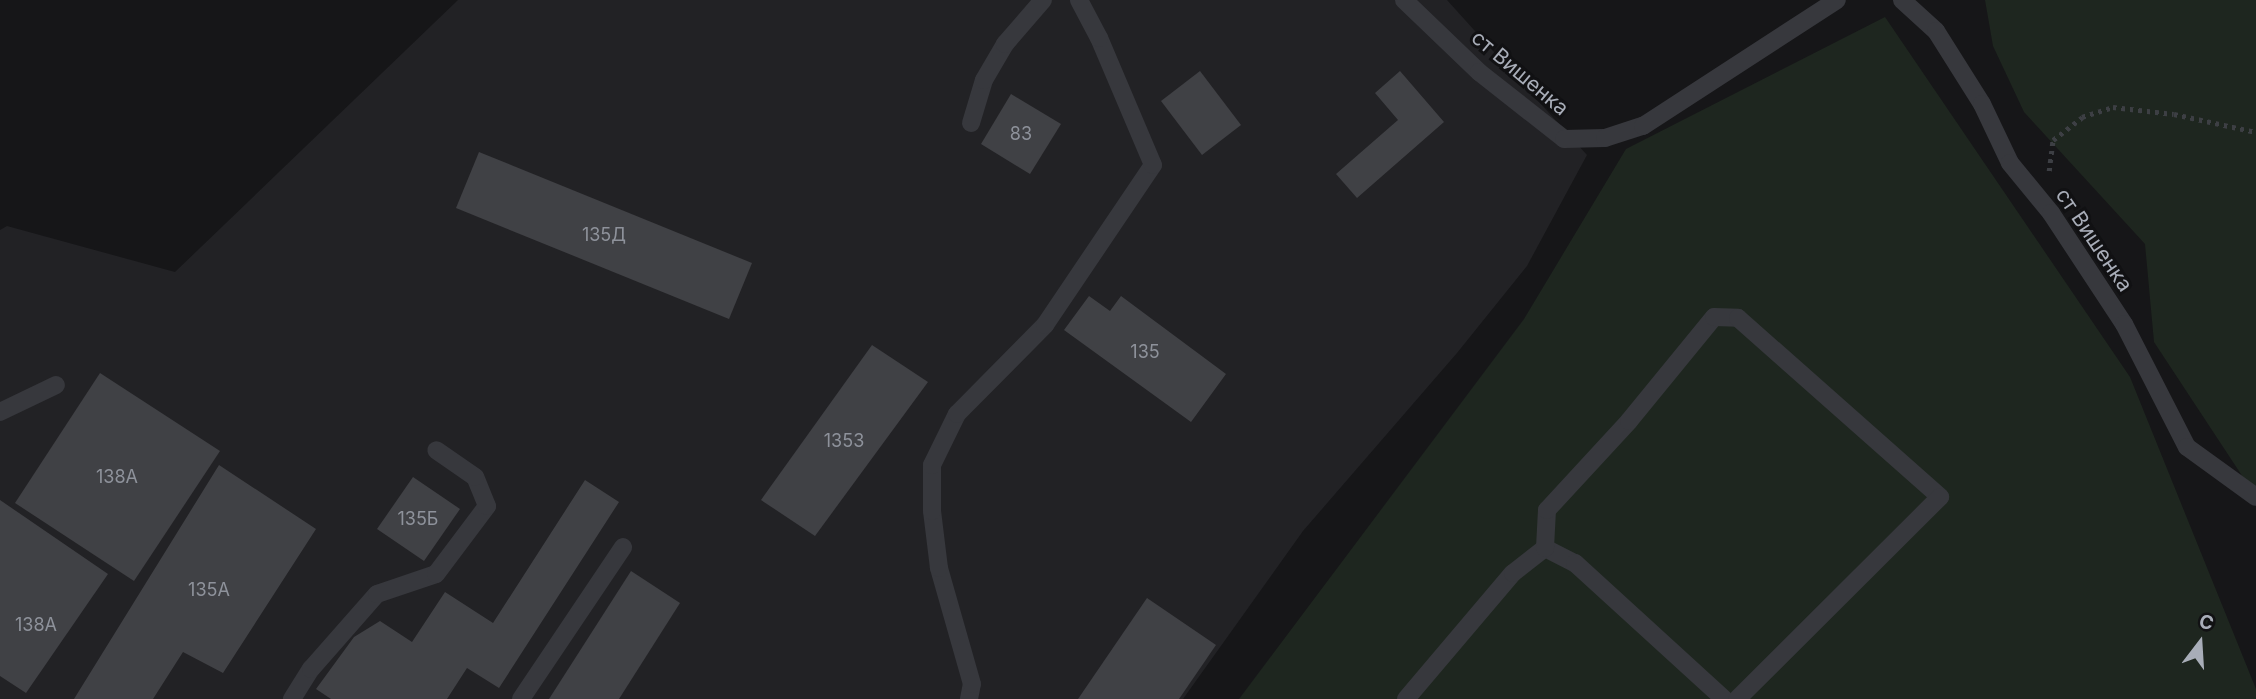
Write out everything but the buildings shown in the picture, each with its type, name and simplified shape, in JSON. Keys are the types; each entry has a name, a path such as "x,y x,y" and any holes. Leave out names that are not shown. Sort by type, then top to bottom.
{"lane":[{"path":"971,123 984,80 998,56 1043,0"},
{"path":"968,699 972,684 939,568 932,511 932,465 957,414 1045,325 1153,166 1099,38 1079,0"},
{"name":"ст Вишенка","path":"1404,0 1479,72 1564,139 1605,138 1643,126 1837,0"},
{"name":"ст Вишенка","path":"1902,0 1936,31 1982,104 2010,163 2051,213 2123,324 2188,447 2256,497"},
{"path":"1406,699 1513,573 1545,548 1547,510 1629,421 1714,317 1738,317 1940,497 1737,699"},
{"path":"0,412 56,385"},
{"path":"292,699 312,669 377,594 436,574 487,506 475,477 436,450"},
{"path":"521,699 623,547"},
{"path":"1545,548 1575,563 1724,699"}],"path":[{"path":"2051,213 2048,178 2053,140 2082,117 2113,107 2174,114 2256,132"}],"shaded area":[{"path":"458,0 1447,0 1587,155 1527,266 1457,353 1303,531 1183,699 0,699 0,230 7,226 175,272"},
{"path":"1985,0 2256,0 2256,497 2154,342 2145,244 2024,112 1993,46"},
{"path":"1885,17 2130,377 2256,689 2256,699 1239,699 1524,319 1626,149"}]}
